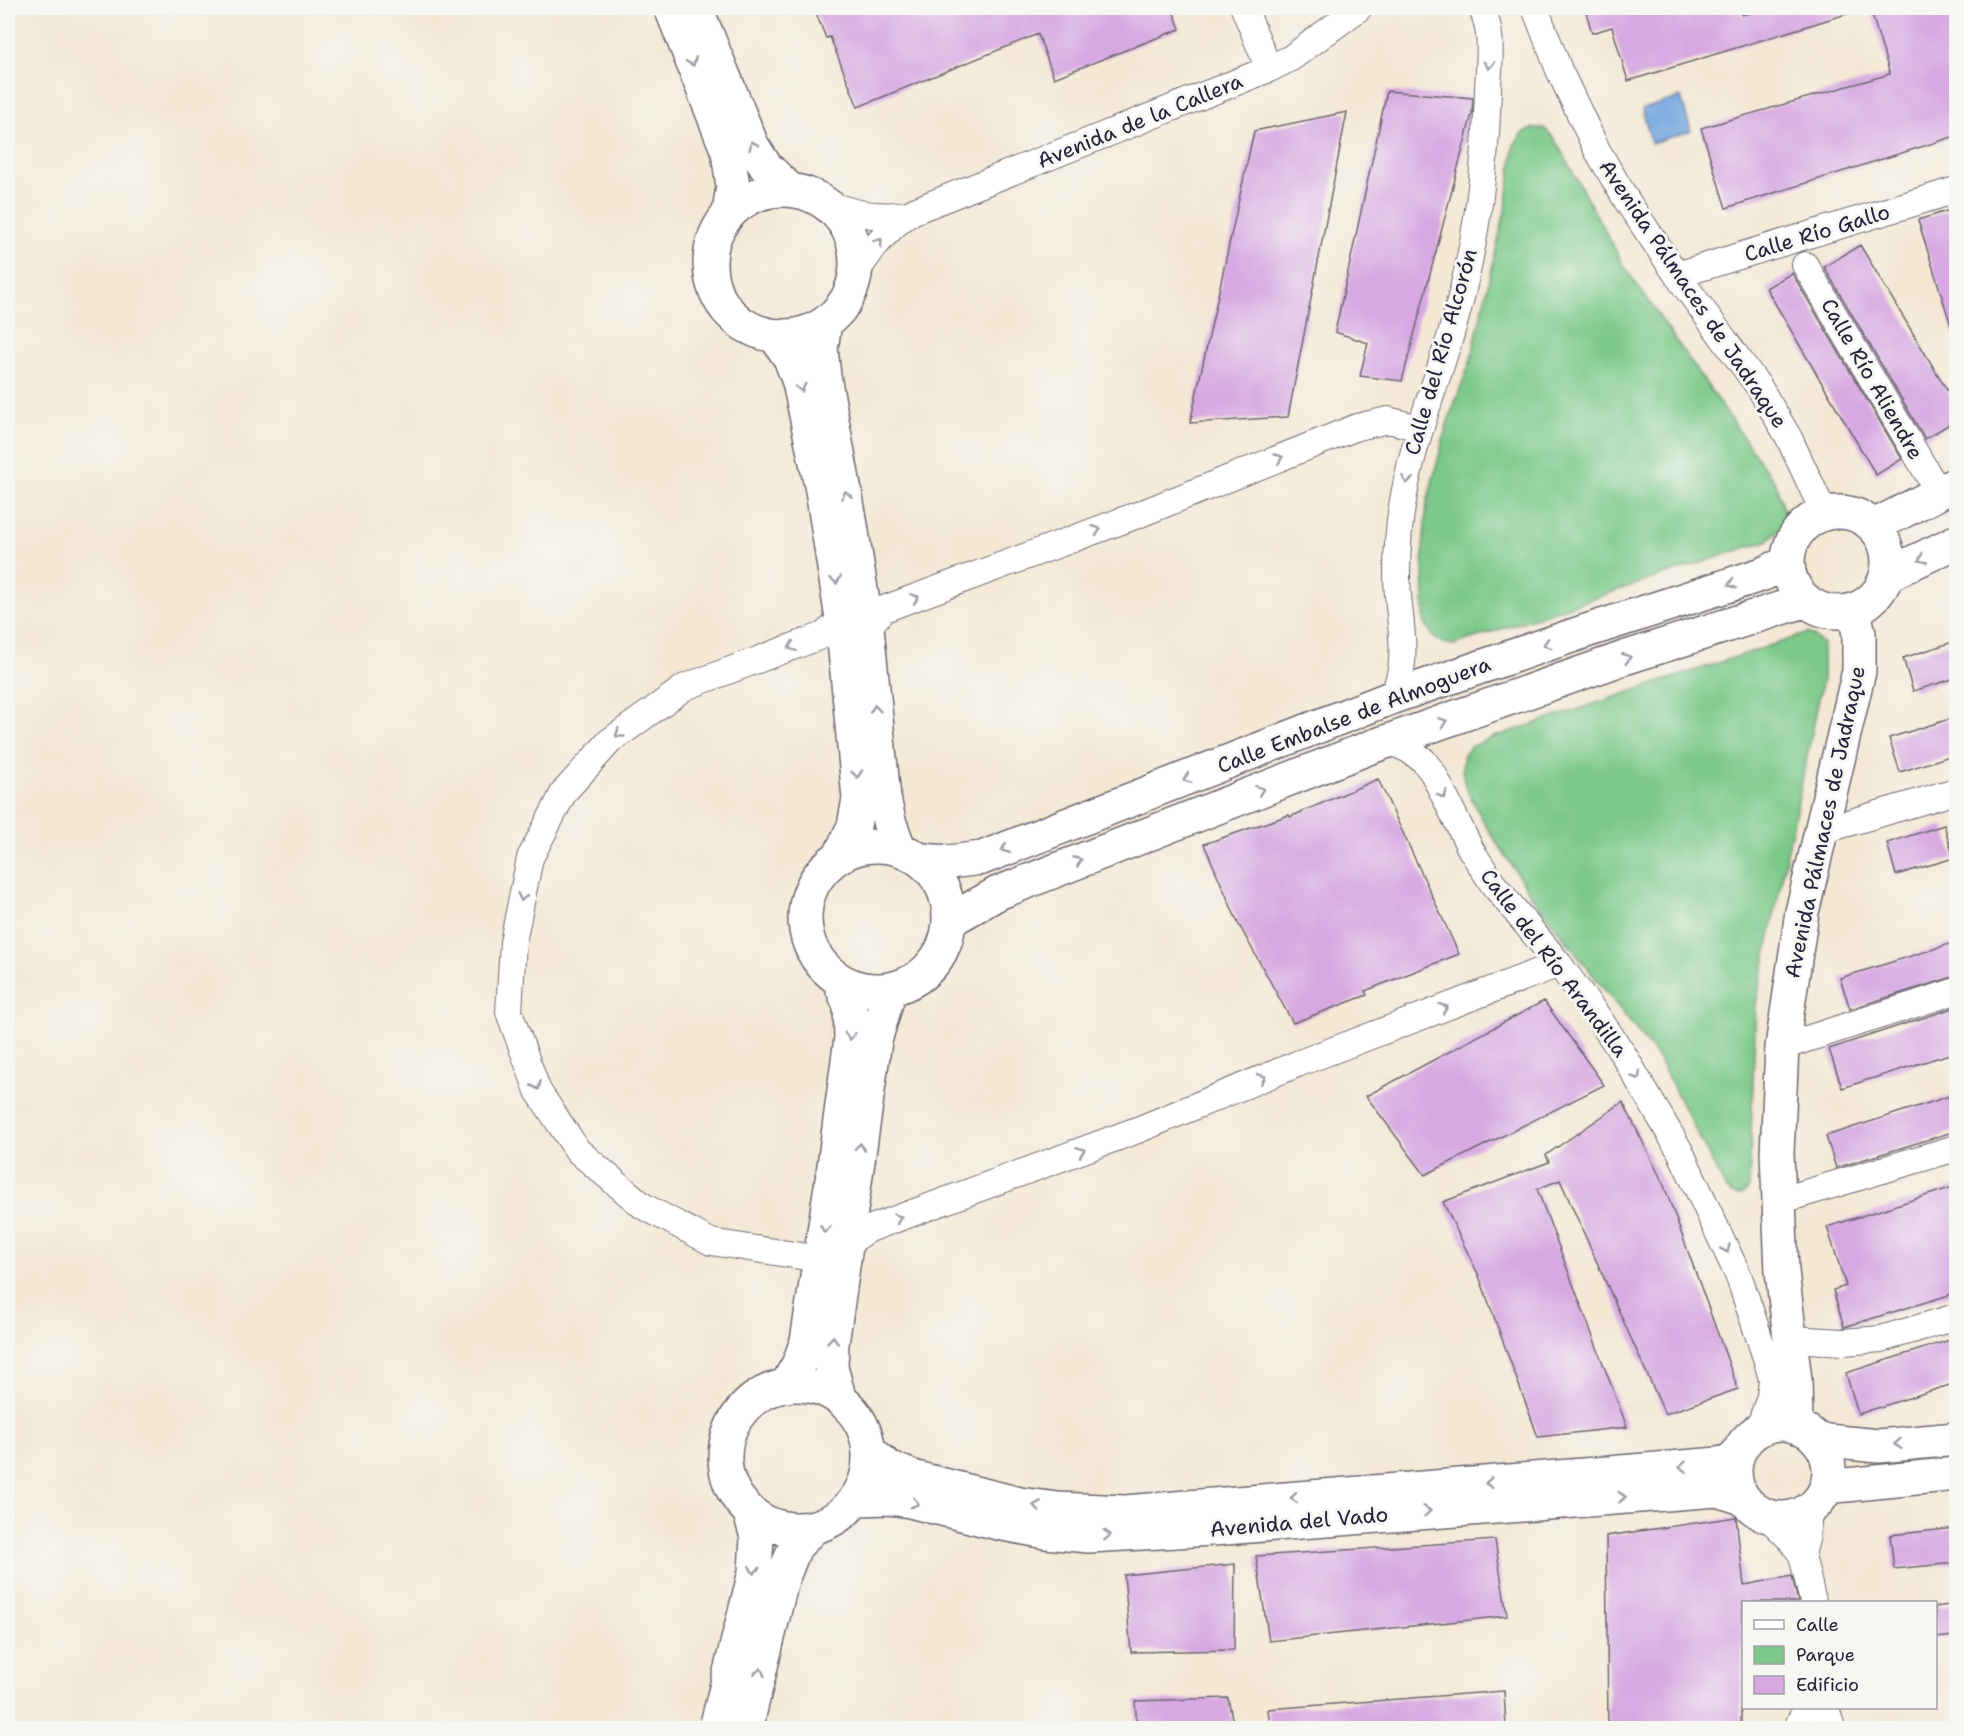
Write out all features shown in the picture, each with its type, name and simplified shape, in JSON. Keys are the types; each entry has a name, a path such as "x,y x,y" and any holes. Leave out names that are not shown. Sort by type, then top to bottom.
{"main road":[{"path":"671,8 728,152 733,186 729,213"},
{"path":"696,8 752,145 766,167 789,190"},
{"path":"775,190 789,190 816,196 827,203 839,217 850,237 855,262 854,276 846,299 825,323 810,332 792,336 775,336 752,330 733,317 721,304 713,288 710,259 719,229 729,213 741,202 753,195 775,190"},
{"path":"825,323 821,349 824,376 850,519 860,799 854,826 840,855"},
{"path":"775,336 790,358 800,382 822,490 855,624 889,821 910,854 937,877 947,898 949,921 946,940 937,957 925,972 909,983 890,989 873,990 855,987 839,980 826,970 810,946 804,918 810,890 825,867 840,855 859,847 879,845 910,854"},
{"path":"1874,526 1948,488"},
{"path":"1845,512 1862,517 1874,526 1886,544 1888,559 1887,575 1876,594 1854,611 1837,614 1821,611 1804,601 1790,582 1786,563 1791,543 1806,522 1824,513 1845,512"},
{"path":"1887,575 1956,542"},
{"name":"Calle Embalse de Almoguera","path":"910,854 949,862 982,858 1393,697 1763,574 1786,563"},
{"name":"Calle Embalse de Almoguera","path":"949,921 998,893 1349,755 1624,658 1804,601"},
{"name":"Avenida Pálmaces de Jadraque","path":"1807,1434 1797,1406 1782,1271 1778,1153 1782,1047 1802,912 1859,671 1858,634 1854,611"},
{"path":"786,1386 800,1364 807,1341 820,1265 851,1038 850,1006 839,980"},
{"path":"839,1397 831,1367 846,1244 875,1041 890,989"},
{"path":"804,1385 822,1389 839,1397 854,1412 865,1431 870,1451 868,1476 857,1499 837,1518 812,1529 790,1530 769,1525 750,1513 734,1493 726,1469 727,1438 735,1420 748,1404 768,1391 786,1386 804,1385"},
{"path":"1776,1425 1792,1425 1807,1434 1826,1454 1829,1468 1817,1499 1797,1516 1782,1519 1756,1508 1736,1482 1735,1466 1745,1444 1761,1429 1776,1425"},
{"path":"1807,1434 1879,1446 1956,1439"},
{"name":"Avenida del Vado","path":"870,1451 888,1467 916,1479 1020,1504 1092,1512 1125,1512 1710,1465 1729,1461 1745,1444"},
{"path":"1817,1499 1956,1474"},
{"name":"Avenida del Vado","path":"857,1499 889,1498 910,1501 998,1523 1046,1532 1089,1536 1212,1529 1717,1490 1756,1508"},
{"path":"716,1728 755,1572 757,1537 750,1513"},
{"path":"750,1724 782,1580 795,1547 812,1529"}],"street":[{"path":"1244,8 1269,69"},
{"name":"Avenida de la Callera","path":"827,203 841,209 876,217 909,214 1269,69 1291,58 1359,8"},
{"name":"Calle del Río Alcorón","path":"1393,697 1400,674 1402,642 1397,577 1399,530 1411,460 1451,333 1466,277 1478,210 1487,139 1489,54 1488,27 1481,8"},
{"name":"Avenida Pálmaces de Jadraque","path":"1535,8 1558,70 1597,150 1627,201 1677,275 1759,387 1789,438 1824,513"},
{"name":"Calle Río Gallo","path":"1677,275 1956,190"},
{"name":"Avenida de la Callera","path":"854,276 881,239 909,214"},
{"name":"Calle Río Aliendre","path":"1805,265 1948,488"},
{"path":"820,1265 807,1257 711,1242 643,1206 578,1150 538,1091 509,1012 513,942 530,858 564,792 610,741 685,687 874,618 884,609 1140,514 1358,427 1388,420 1420,428"},
{"name":"Calle del Río Arandilla","path":"1390,741 1423,760 1433,773 1471,850 1493,884 1559,964 1617,1045 1680,1151 1739,1277 1772,1379 1770,1396 1762,1420 1745,1444"},
{"path":"1821,831 1956,791"},
{"path":"846,1244 869,1229 1140,1129 1298,1064 1559,964"},
{"path":"1782,1047 1956,991"},
{"path":"1779,1201 1956,1148"},
{"path":"1791,1339 1843,1342 1881,1339 1956,1317"},
{"path":"1802,1555 1817,1499"},
{"path":"1756,1508 1791,1540 1802,1555 1813,1601"},
{"path":"1797,1728 1805,1709"},
{"path":"1827,1709 1832,1728"}],"green space":[{"path":"1534,128 1544,128 1555,139 1624,266 1776,484 1786,516 1780,528 1769,540 1453,645 1443,643 1433,637 1424,622 1423,549 1427,503 1447,424 1471,359 1507,202 1514,145 1522,133"},
{"path":"1808,633 1823,644 1823,679 1756,1004 1749,1187 1738,1196 1726,1189 1658,1058 1533,898 1486,826 1465,786 1462,770 1463,757 1470,747 1494,737"}],"water":[{"path":"1681,97 1691,131 1651,143 1642,109"}],"building":[{"path":"814,8 1172,8 1180,29 1054,78 1038,34 858,107 830,37 826,38"},
{"path":"1585,8 1741,8 1742,15 1768,8 1853,8 1853,12 1628,81 1612,27 1592,33"},
{"path":"1870,8 1956,8 1956,136 1726,208 1701,128 1890,74"},
{"path":"1387,91 1473,98 1472,114 1402,381 1360,376 1368,343 1335,332"},
{"path":"1347,112 1288,417 1190,423 1254,131"},
{"path":"1953,209 1956,220 1956,332 1953,332 1918,220"},
{"path":"1860,245 1956,405 1956,420 1925,439 1824,267"},
{"path":"1792,273 1902,459 1876,475 1766,288"},
{"path":"1956,641 1956,678 1913,691 1903,658"},
{"path":"1956,717 1956,754 1900,772 1889,738"},
{"path":"1378,779 1459,954 1365,991 1367,995 1293,1023 1238,923 1204,844 1289,815 1290,817"},
{"path":"1944,825 1954,858 1896,875 1887,843"},
{"path":"1956,942 1956,976 1850,1009 1840,978"},
{"path":"1544,1001 1604,1085 1425,1175 1366,1096"},
{"path":"1956,1007 1956,1052 1842,1088 1829,1049"},
{"path":"1956,1094 1956,1131 1836,1168 1826,1136"},
{"path":"1623,1102 1663,1183 1738,1389 1665,1414 1560,1180 1537,1189 1627,1427 1538,1437 1479,1276 1443,1202 1549,1162 1546,1155"},
{"path":"1956,1186 1956,1293 1844,1327 1833,1290 1846,1286 1827,1227"},
{"path":"1956,1338 1956,1383 1858,1414 1846,1373"},
{"path":"1736,1517 1744,1585 1792,1576 1798,1601 1742,1601 1741,1728 1608,1728 1606,1536"},
{"path":"1956,1528 1956,1563 1894,1569 1890,1535"},
{"path":"1495,1540 1507,1616 1269,1641 1256,1556"},
{"path":"1235,1564 1234,1650 1131,1652 1124,1575"},
{"path":"1956,1604 1956,1636 1937,1638 1937,1607"},
{"path":"1504,1691 1506,1728 1270,1728 1268,1709"},
{"path":"1228,1698 1234,1728 1137,1728 1135,1701"}]}
